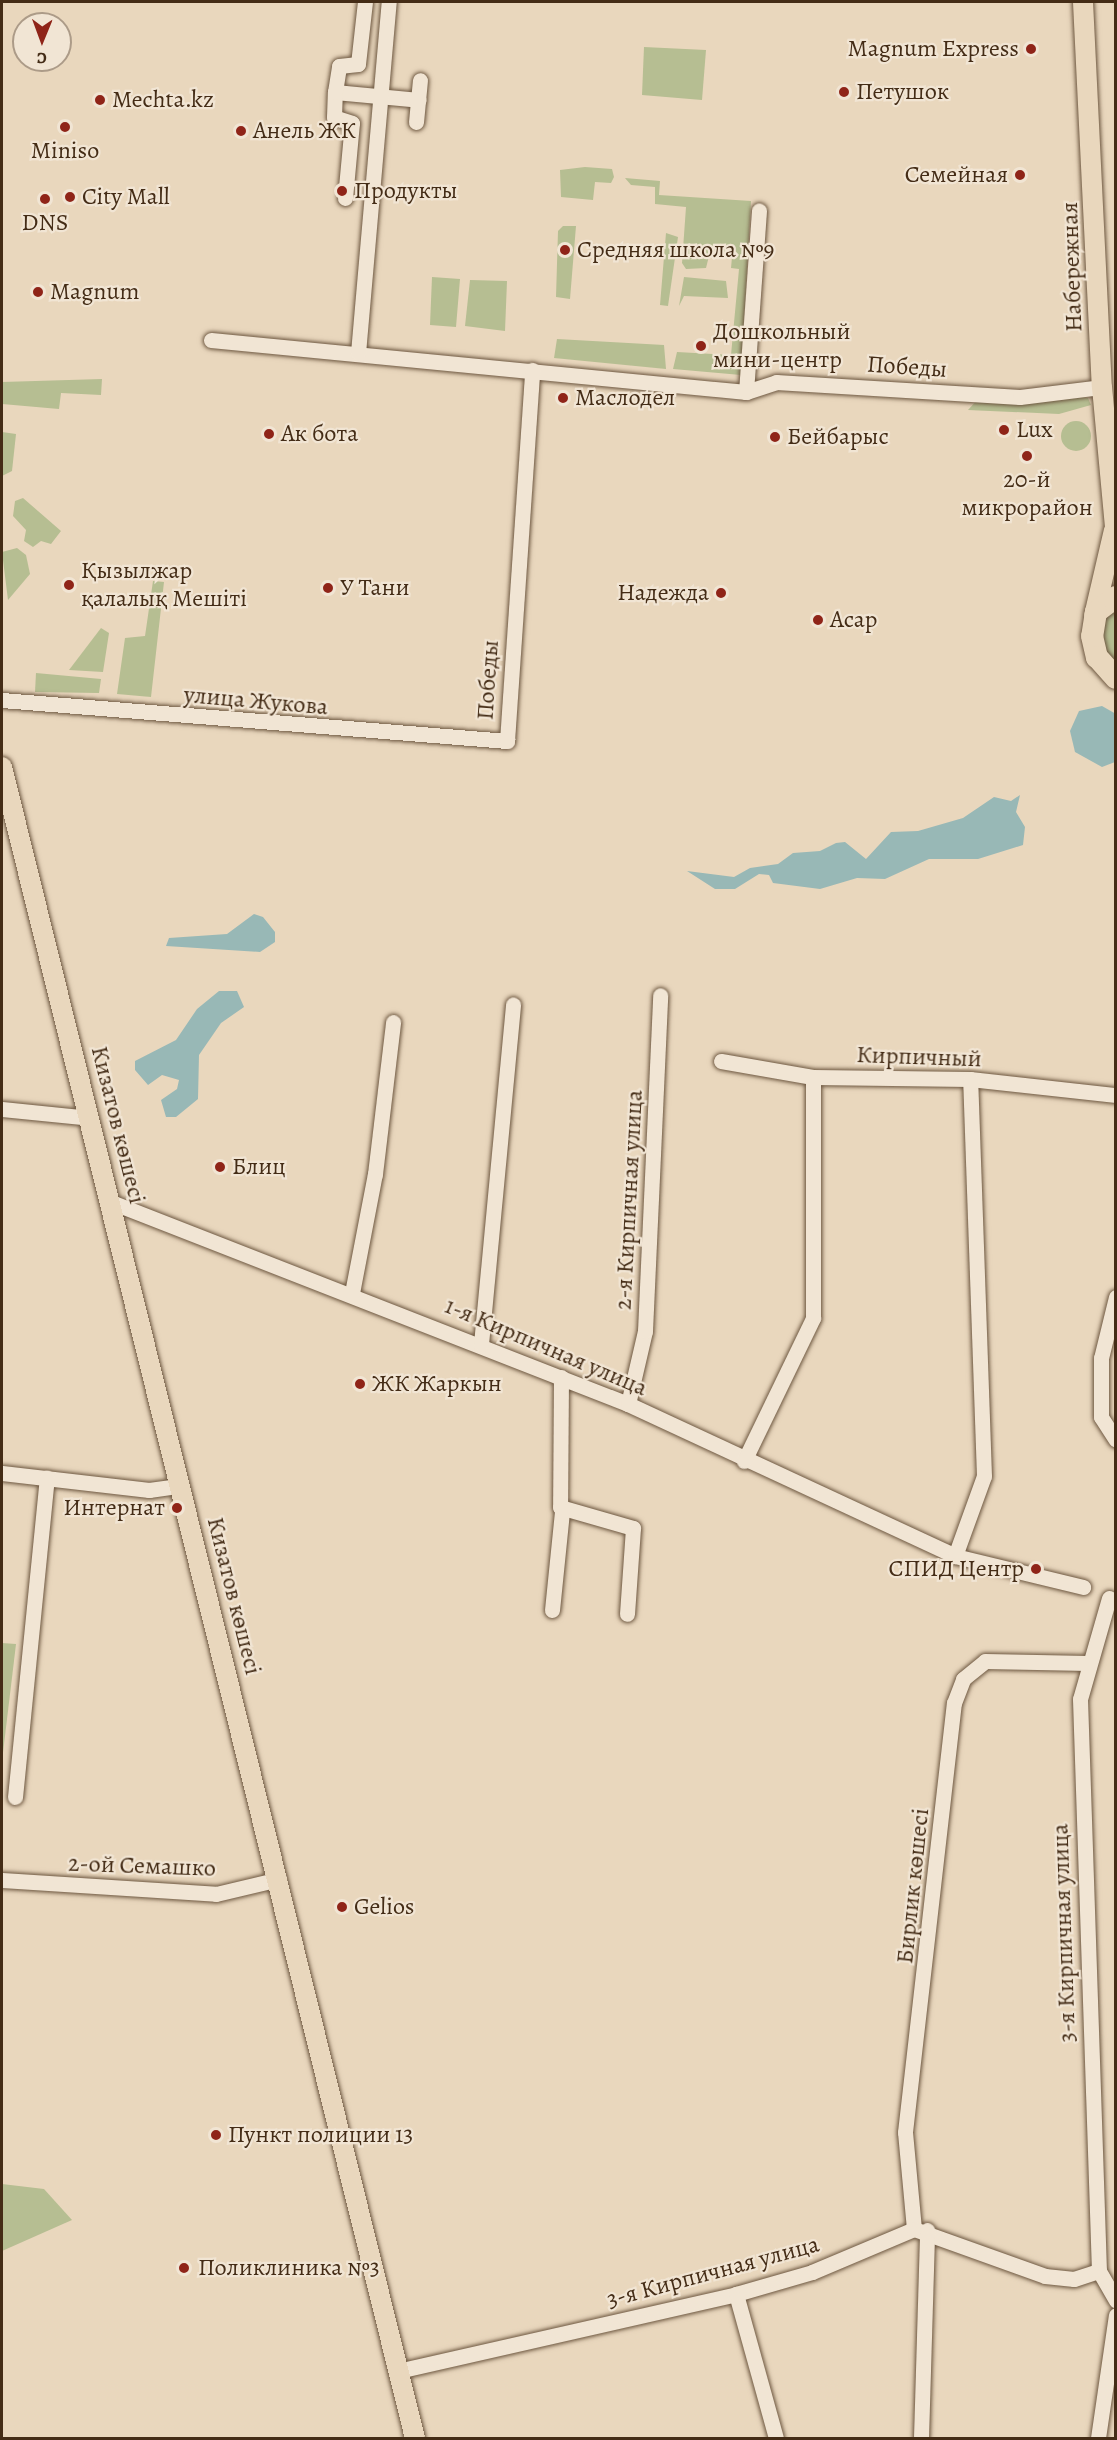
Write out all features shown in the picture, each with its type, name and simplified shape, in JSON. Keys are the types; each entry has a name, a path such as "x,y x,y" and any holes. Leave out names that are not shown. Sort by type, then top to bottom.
{"highway":[{"path":"1116,597 1094,616 1093,647 1116,678"}],"main road":[{"name":"Набережная","path":"1083,2 1102,387 1115,534 1094,616"},
{"name":"Кизатов көшесі","path":"2,767 111,1202 179,1486 279,1879 415,2439"}],"street":[{"path":"345,198 352,123 334,117 335,92 339,66 358,64 364,2"},
{"path":"358,352 389,2"},
{"path":"416,122 420,80"},
{"path":"335,92 418,100"},
{"path":"746,392 759,210"},
{"name":"Победы","path":"211,340 358,352 746,392 776,382 1020,397 1102,387"},
{"name":"Победы","path":"507,741 532,370"},
{"name":"улица Жукова","path":"2,700 507,741"},
{"name":"2-я Кирпичная улица","path":"628,1404 646,1320 660,995"},
{"path":"481,1344 513,1005"},
{"path":"352,1293 375,1174 379,1113 393,1022"},
{"name":"Кирпичный","path":"721,1060 813,1077 970,1079 1116,1095"},
{"path":"744,1461 813,1318 813,1077"},
{"path":"955,1556 984,1476 970,1079"},
{"path":"2,1109 90,1118"},
{"name":"1-я Кирпичная улица","path":"111,1202 352,1293 628,1404 744,1461 955,1556 1083,1587"},
{"path":"1116,1297 1101,1358 1101,1417 1116,1440"},
{"path":"552,1610 562,1511 561,1377"},
{"path":"2,1473 149,1490 179,1486"},
{"path":"15,1797 47,1478"},
{"path":"562,1511 633,1528 627,1614"},
{"name":"3-я Кирпичная улица","path":"1109,1598 1088,1663 1080,1699 1099,2271 1116,2301"},
{"name":"Бирлик көшесі","path":"921,2439 921,2230 905,2133 959,1688 976,1665 992,1659 1088,1663"},
{"name":"2-ой Семашко","path":"2,1880 216,1894 279,1879"},
{"path":"921,2230 1045,2276 1074,2279 1099,2271"},
{"name":"3-я Кирпичная улица","path":"398,2371 736,2294 812,2272 921,2230"},
{"path":"736,2294 776,2439"},
{"path":"1098,2439 1116,2315"}],"green space":[{"path":"644,47 706,50 702,100 642,95"},
{"path":"585,167 612,169 614,177 611,183 595,182 593,200 561,197 560,170"},
{"path":"625,178 660,181 659,195 751,201 741,375 673,369 677,352 731,355 739,269 731,268 732,257 709,256 706,268 686,269 682,263 686,207 655,204 655,187 631,185"},
{"path":"563,226 576,226 570,299 556,297 558,231"},
{"path":"666,233 678,237 668,306 660,305"},
{"path":"432,277 460,279 456,327 430,325"},
{"path":"684,277 726,281 728,298 684,296 679,306"},
{"path":"470,280 507,281 505,331 465,326"},
{"path":"557,339 664,345 666,369 554,358"},
{"path":"102,379 101,395 61,393 59,409 2,404 2,382"},
{"path":"1073,395 1088,398 1091,405 1059,414 968,410 977,400"},
{"path":"1076,421 1087,425 1091,436 1087,447 1076,451 1065,447 1061,436 1065,425"},
{"path":"2,432 16,434 12,471 2,476"},
{"path":"23,498 61,531 51,544 41,541 33,547 24,541 26,530 13,516 15,501"},
{"path":"17,548 26,555 30,574 8,600 2,552"},
{"path":"153,581 164,582 151,697 117,694 125,638 145,636"},
{"path":"1115,602 1115,668 1100,640 1107,607"},
{"path":"101,628 109,633 103,672 69,670"},
{"path":"36,673 101,679 99,693 35,692"},
{"path":"2,1643 16,1644 2,1761"},
{"path":"2,2184 44,2189 72,2220 2,2251"}],"water":[{"path":"1102,706 1116,714 1115,762 1102,767 1075,752 1070,731 1079,711"},
{"path":"1020,795 1016,812 1025,827 1023,845 978,859 929,859 885,879 857,878 820,889 773,883 769,875 759,874 735,889 715,889 687,871 734,877 750,868 778,864 793,853 820,851 836,843 845,842 866,859 891,832 918,831 963,818 994,797 1011,801"},
{"path":"254,914 263,917 275,932 275,942 260,952 166,946 169,938 227,934"},
{"path":"219,991 237,991 244,1007 221,1023 199,1055 198,1099 176,1117 166,1117 161,1100 177,1089 179,1080 162,1075 148,1085 135,1070 135,1061 176,1040 197,1009"}],"place":[{"name":"Magnum Express","path":"1031,49"},
{"name":"Петушок","path":"844,92"},
{"name":"Mechta.kz","path":"100,100"},
{"name":"Miniso","path":"65,127"},
{"name":"Анель ЖК","path":"241,131"},
{"name":"Семейная","path":"1020,175"},
{"name":"Продукты","path":"342,191"},
{"name":"City Mall","path":"70,197"},
{"name":"DNS","path":"45,199"},
{"name":"Средняя школа №9","path":"565,250"},
{"name":"Magnum","path":"38,292"},
{"name":"Дошкольный мини-центр","path":"701,346"},
{"name":"Маслодел","path":"563,398"},
{"name":"Lux","path":"1004,430"},
{"name":"Ак бота","path":"269,434"},
{"name":"Бейбарыс","path":"775,437"},
{"name":"20-й микрорайон","path":"1027,456"},
{"name":"Қызылжар қалалық Мешіті","path":"69,585"},
{"name":"У Тани","path":"328,588"},
{"name":"Надежда","path":"721,593"},
{"name":"Асар","path":"818,620"},
{"name":"Блиц","path":"220,1167"},
{"name":"ЖК Жаркын","path":"360,1384"},
{"name":"Интернат","path":"177,1508"},
{"name":"СПИД Центр","path":"1036,1569"},
{"name":"Gelios","path":"342,1907"},
{"name":"Пункт полиции 13","path":"216,2135"},
{"name":"Поликлиника №3","path":"184,2268"}]}
